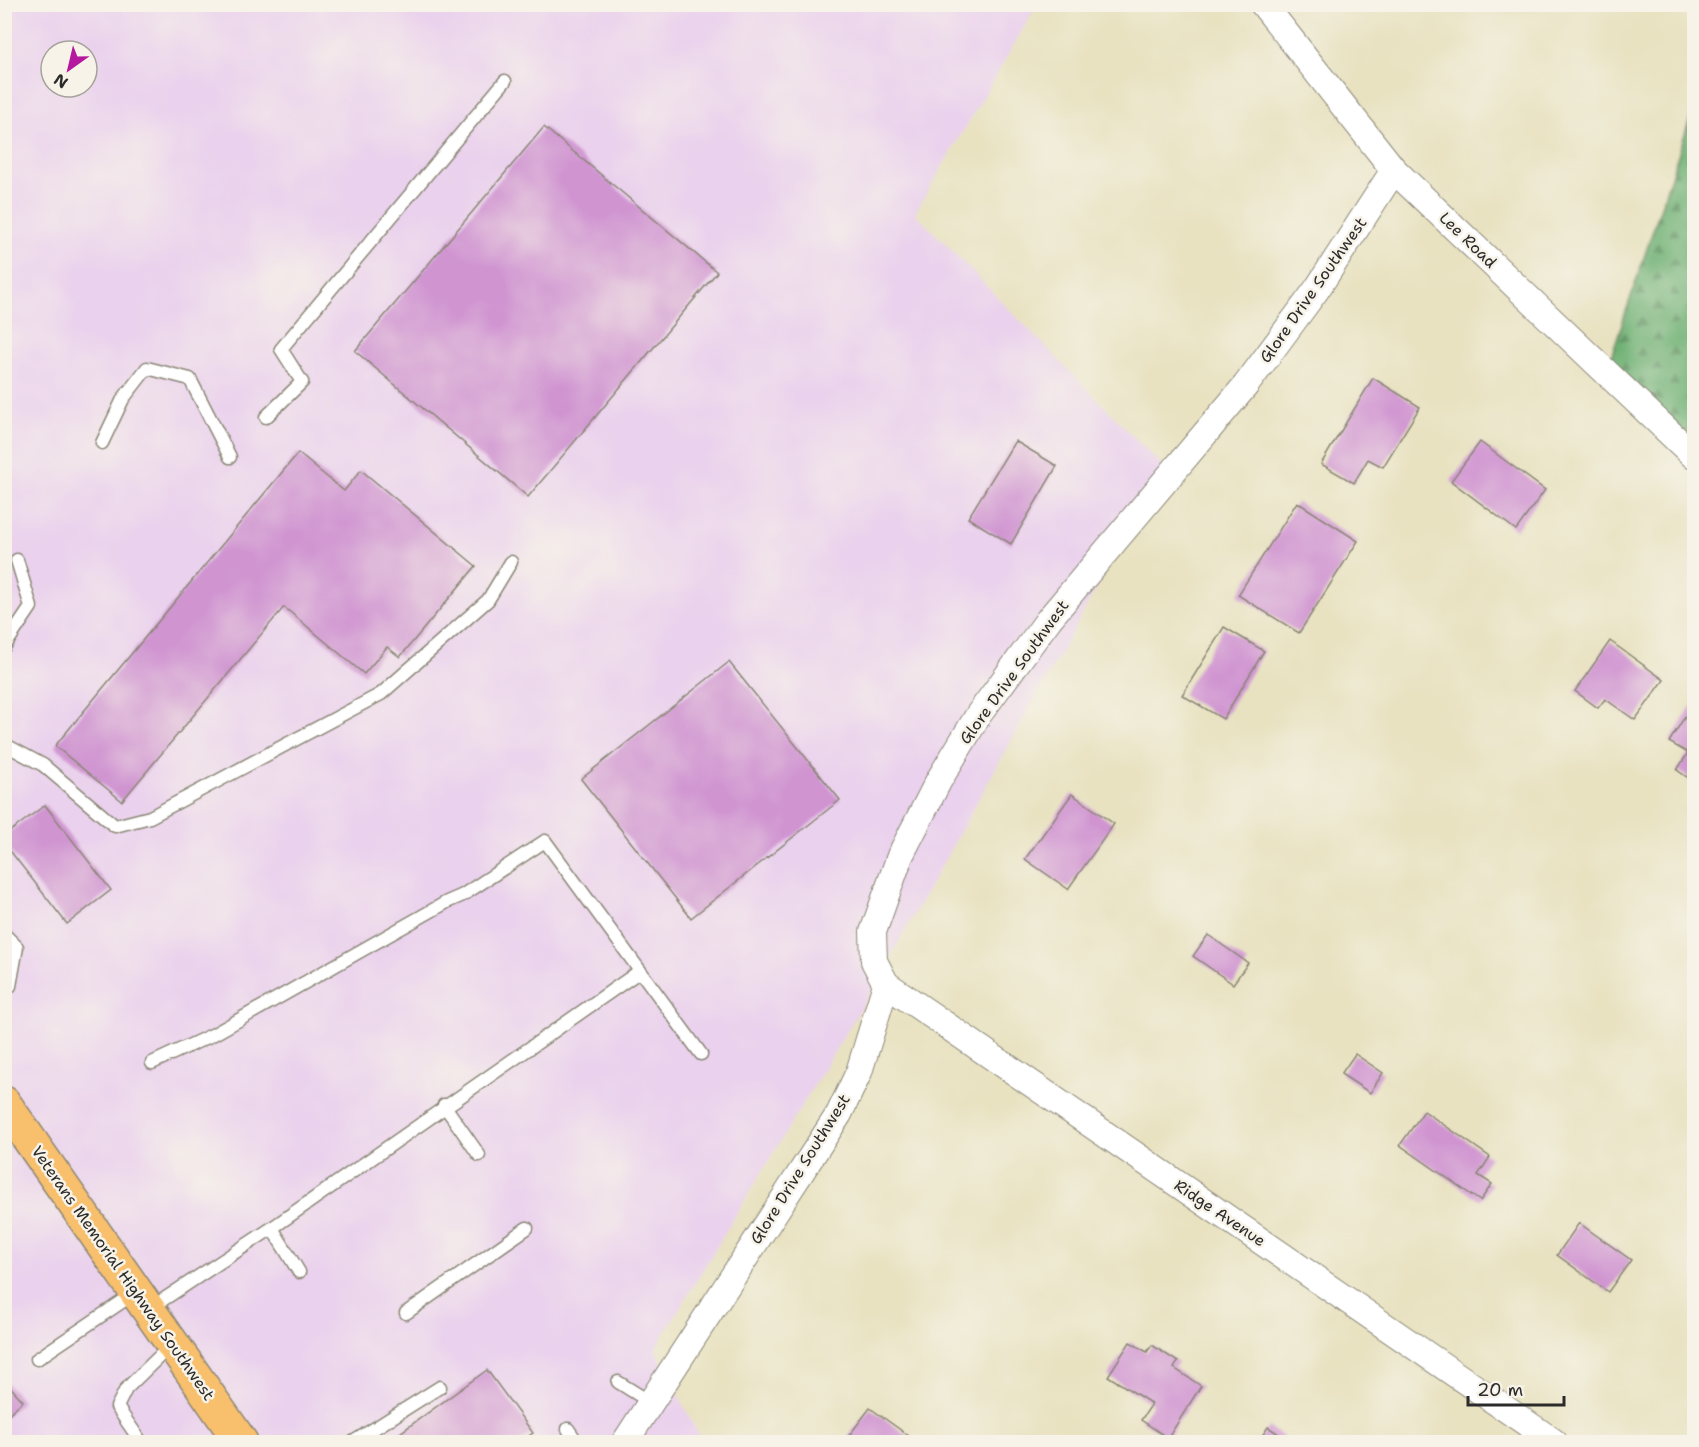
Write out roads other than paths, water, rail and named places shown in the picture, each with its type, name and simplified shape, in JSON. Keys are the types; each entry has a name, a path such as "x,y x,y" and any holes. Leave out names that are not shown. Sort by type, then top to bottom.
{"main road":[{"name":"Veterans Memorial Highway Southwest","path":"4,1103 241,1443"}],"street":[{"name":"Lee Road","path":"1263,4 1394,170 1695,456"},
{"name":"Glore Drive Southwest","path":"625,1443 839,1114 859,1072 886,984 874,961 873,932 900,856 939,780 979,714 1049,619 1246,385 1317,289 1394,170"},
{"name":"Ridge Avenue","path":"886,984 1554,1443"}],"lane":[{"path":"266,417 302,382 281,349 505,81"},
{"path":"102,443 123,399 147,368 190,379 230,457"},
{"path":"4,647 31,607 17,560"},
{"path":"4,744 43,765 115,826 150,817 381,694 488,600 511,562"},
{"path":"152,1063 214,1034 463,895 546,841 700,1054"},
{"path":"4,934 16,947 10,986 4,991"},
{"path":"37,1359 272,1227 640,970"},
{"path":"444,1106 479,1155"},
{"path":"272,1227 299,1272"},
{"path":"406,1313 527,1228"},
{"path":"141,1443 117,1407 126,1389 172,1344"},
{"path":"618,1382 650,1402"},
{"path":"353,1443 440,1387"},
{"path":"568,1429 577,1443"}]}
